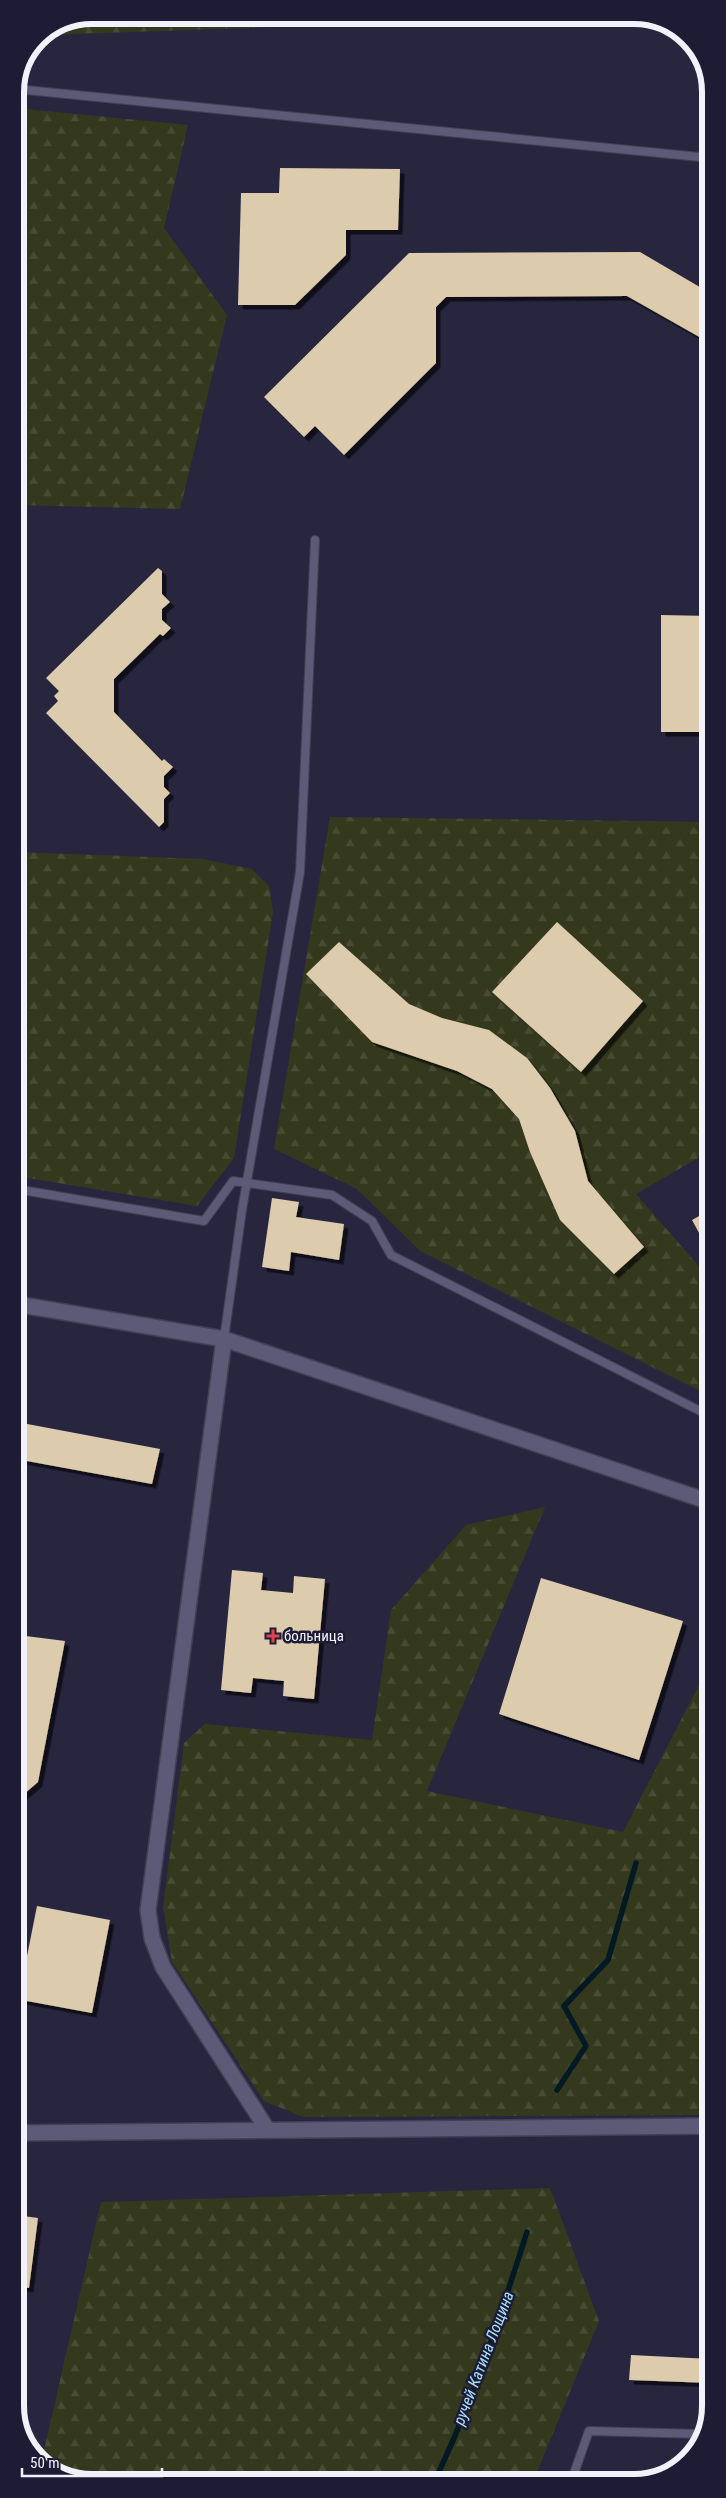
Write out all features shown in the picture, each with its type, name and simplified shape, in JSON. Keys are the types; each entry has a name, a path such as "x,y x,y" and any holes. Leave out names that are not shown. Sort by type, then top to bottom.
{"street":[{"path":"24,1305 224,1338 702,1499"},
{"path":"224,1338 148,1910 152,1938 163,1967 267,2129"},
{"path":"24,2133 702,2126"}],"lane":[{"path":"24,90 702,157"},
{"path":"224,1338 247,1183 300,872 315,540"},
{"path":"24,1190 204,1221 233,1181 332,1195 372,1221 391,1255 702,1412"},
{"path":"574,2474 589,2431 696,2434"}],"green space":[{"path":"92,24 368,24 55,35 78,25"},
{"path":"24,109 188,125 164,228 227,315 180,509 24,505"},
{"path":"330,817 702,822 702,1156 636,1194 702,1270 702,1392 420,1251 357,1189 274,1149"},
{"path":"24,852 203,859 252,869 269,886 273,912 234,1158 197,1206 24,1177"},
{"path":"545,1507 427,1791 623,1832 702,1679 702,2115 303,2117 264,2101 172,1962 163,1907 184,1743 205,1724 372,1740 391,1610 466,1525"},
{"path":"550,2188 599,2321 536,2474 87,2474 74,2472 58,2465 43,2453 101,2202"}],"building":[{"path":"280,168 400,169 398,230 346,230 346,255 295,305 238,305 241,193 279,193"},
{"path":"640,252 702,288 702,338 627,296 446,297 436,307 436,363 344,455 315,426 304,437 264,397 409,253"},
{"path":"158,568 162,571 162,594 170,602 162,609 162,620 171,628 163,636 160,634 114,679 114,712 162,761 164,759 173,767 164,776 164,787 170,793 164,799 164,822 159,827 46,713 58,701 54,696 59,691 46,678"},
{"path":"661,615 702,616 702,732 661,732"},
{"path":"557,922 643,1001 581,1072 492,992"},
{"path":"339,942 409,1004 442,1018 489,1030 527,1058 550,1088 575,1131 588,1181 644,1247 614,1274 560,1220 530,1152 519,1119 492,1089 457,1071 372,1042 306,974"},
{"path":"272,1198 299,1202 296,1217 344,1224 339,1260 291,1252 289,1271 262,1267"},
{"path":"702,1214 702,1238 692,1220"},
{"path":"24,1423 160,1449 152,1484 24,1460"},
{"name":"больница","path":"232,1570 263,1573 261,1590 293,1593 294,1576 325,1579 314,1699 283,1696 284,1681 253,1678 251,1693 221,1690"},
{"path":"541,1578 683,1621 639,1760 499,1714"},
{"path":"24,1636 65,1641 38,1782 24,1794"},
{"path":"37,1906 110,1920 92,2013 24,2000 24,1955 27,1956"},
{"path":"24,2216 38,2218 29,2288 24,2287"},
{"path":"631,2355 702,2359 702,2383 629,2380"}],"waterway":[{"name":"ручей Катина Лощина","path":"557,2090 586,2046 564,2006 608,1960 636,1863"},
{"name":"ручей Катина Лощина","path":"438,2474 473,2390 527,2232"}],"place":[{"name":"больница","path":"273,1636"}]}
